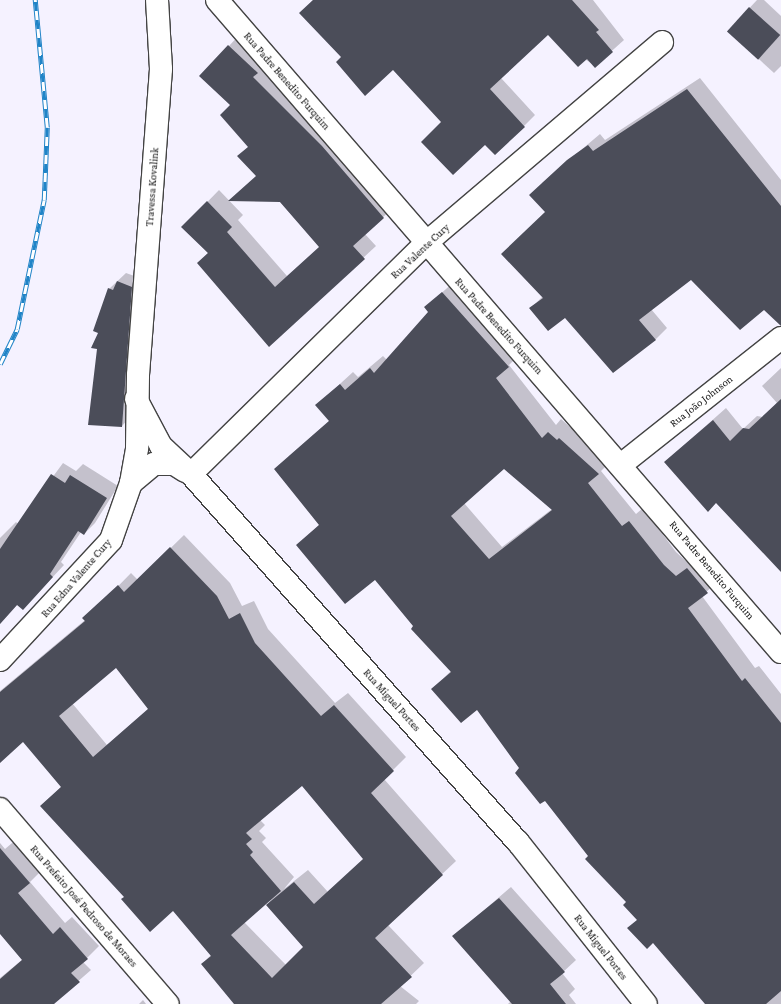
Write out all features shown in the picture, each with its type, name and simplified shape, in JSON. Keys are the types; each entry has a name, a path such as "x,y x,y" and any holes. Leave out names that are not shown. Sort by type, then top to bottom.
{"street":[{"name":"Travessa Kovalink","path":"138,375 161,69 157,0"},
{"name":"Rua Padre Benedito Furquim","path":"217,0 426,243 622,464 781,652"},
{"name":"Rua Valente Cury","path":"191,474 426,243 662,42"},
{"name":"Rua João Johnson","path":"622,464 781,338"},
{"name":"Rua Edna Valente Cury","path":"0,660 111,540 131,483 137,448 136,399 138,375"},
{"name":"Rua Miguel Portes","path":"136,399 151,433 191,474 518,842 646,1004"},
{"path":"131,483 154,464 174,464 191,474"},
{"name":"Rua Prefeito José Pedroso de Moraes","path":"0,809 168,1004"}],"building":[{"path":"313,0 572,0 599,30 596,32 613,52 595,68 587,59 578,67 548,35 490,89 525,127 495,155 485,145 453,175 421,142 441,122 393,70 365,96 336,62 341,57 299,13"},
{"path":"749,7 780,35 758,60 727,32"},
{"path":"228,45 258,73 253,77 322,146 384,218 353,246 365,259 269,347 197,263 208,253 181,227 207,201 232,227 227,232 275,287 319,247 280,202 228,201 256,176 237,156 248,147 220,115 230,105 199,76"},
{"path":"687,89 781,206 781,326 764,310 740,330 691,280 639,320 656,340 613,373 565,318 548,331 529,308 543,298 501,254 545,212 529,195 567,160 588,145 593,151"},
{"path":"117,281 132,287 122,427 88,425 97,349 91,348 98,333 93,331 108,288 113,290"},
{"path":"442,292 509,367 496,378 542,438 548,432 557,440 559,438 599,474 588,483 622,526 629,521 664,565 676,576 687,568 708,593 688,608 742,681 745,678 781,723 781,991 766,1004 705,1004 653,943 647,949 627,928 637,920 623,905 626,902 585,859 588,856 545,801 540,804 515,773 519,768 477,710 461,723 431,689 451,672 411,629 413,626 375,580 345,604 296,545 319,525 274,469 329,421 315,405 340,384 345,390 370,368 374,373 428,312 424,307","holes":["504,469 552,510 489,559 451,516"]},
{"path":"781,399 781,572 716,503 708,512 664,462 713,420 730,441 743,428 749,429"},
{"path":"51,474 65,483 70,475 107,498 84,535 78,531 50,574 53,577 23,610 17,605 0,624 0,549"},
{"path":"170,547 217,596 229,619 240,613 255,643 321,716 334,705 394,771 371,793 443,875 375,938 412,977 381,1004 234,1004 201,964 211,956 173,911 150,932 121,899 124,897 40,806 61,787 23,742 0,763 0,692 85,621 82,618 118,585 124,592","holes":["116,668 148,709 93,757 59,716","302,786 363,859 314,904 294,882 266,905 303,947 272,978 231,935 281,891 250,855 253,852 246,844 252,839 246,833"]},
{"path":"0,848 30,883 18,893 53,934 60,927 88,959 71,973 80,982 54,1004 0,1004 0,979 22,960 0,934"},
{"path":"499,898 565,972 550,984 566,1004 512,1004 452,936"}],"railway":[{"path":"0,364 17,329 44,200 47,127 35,0"}]}
